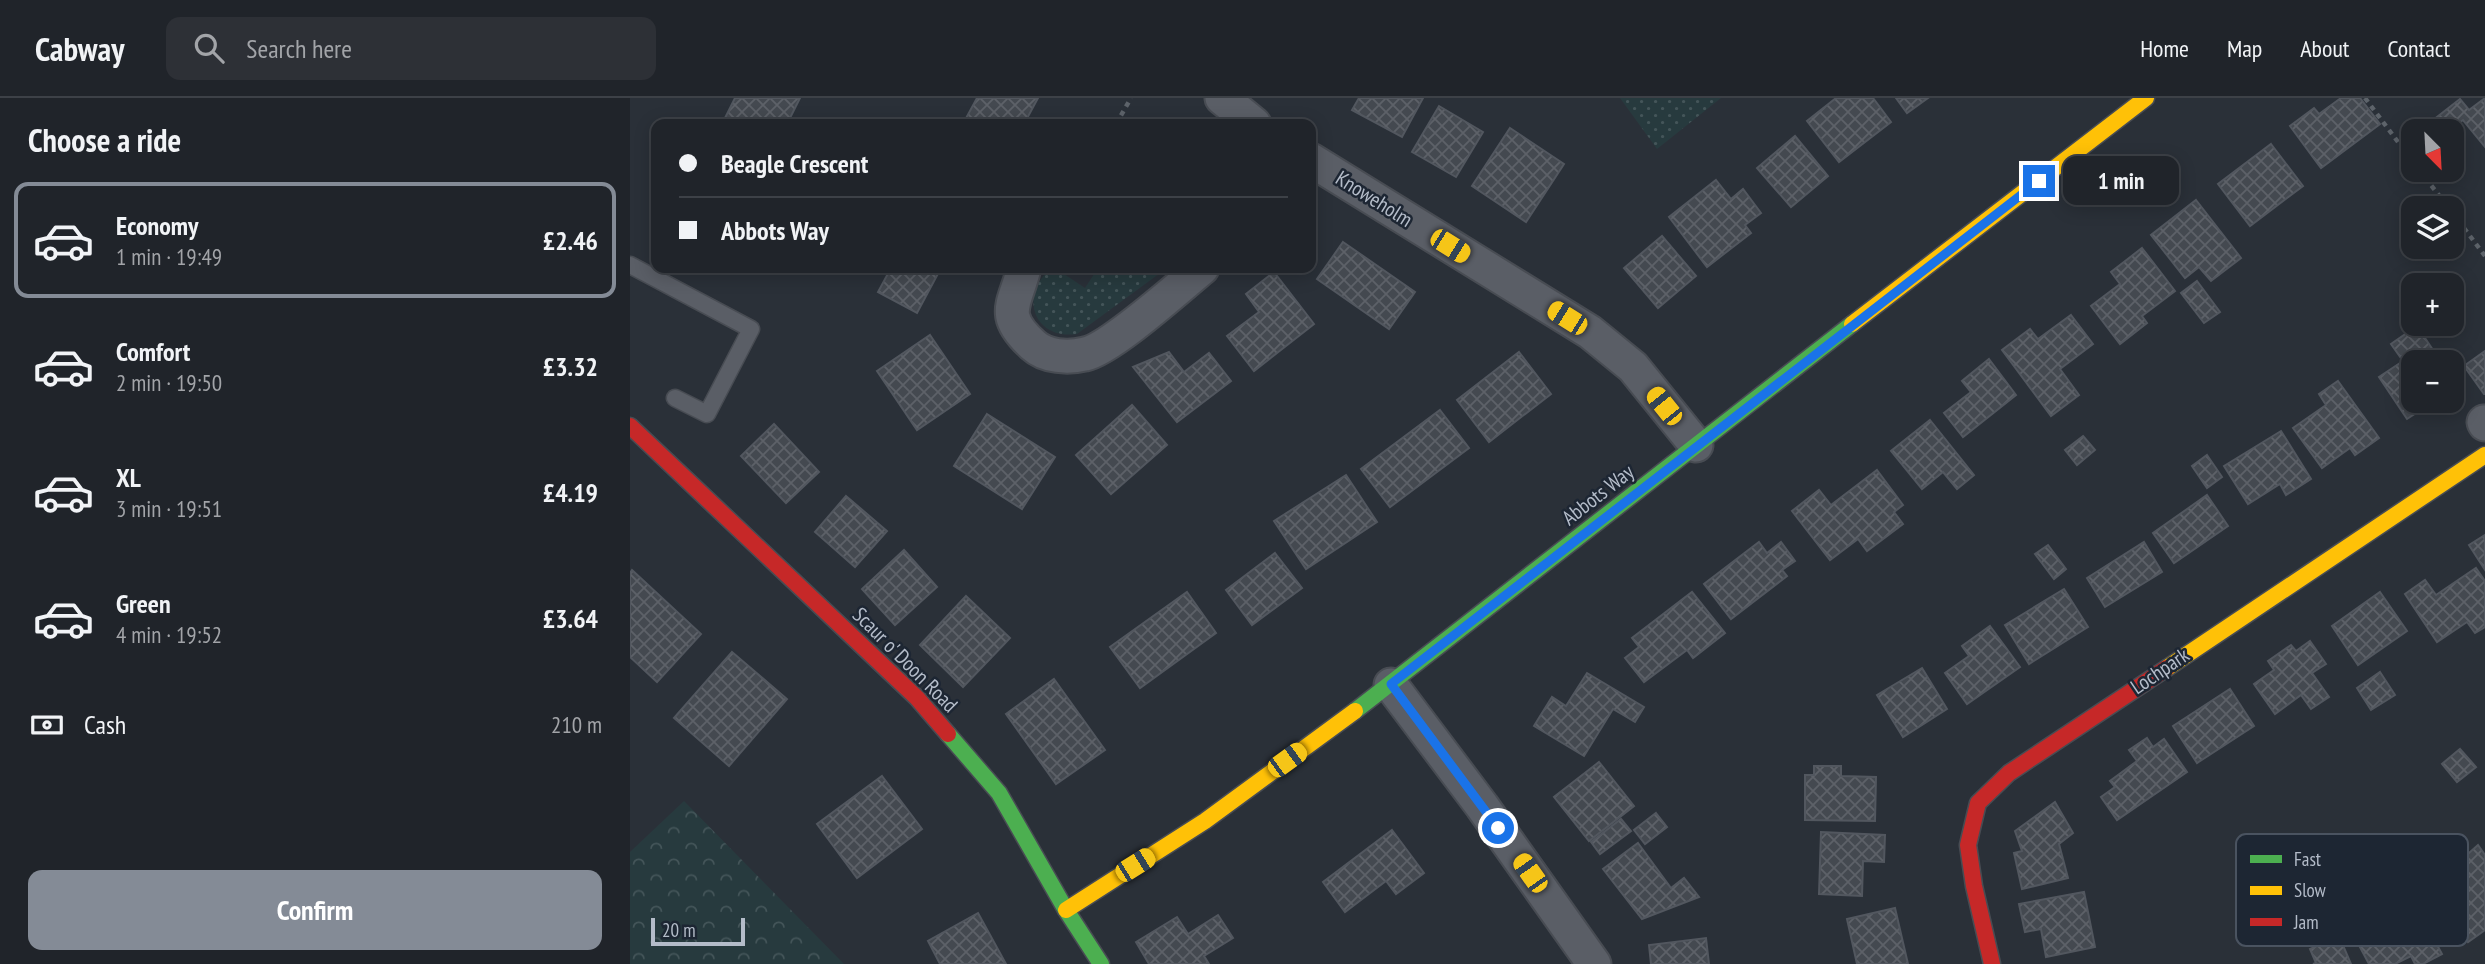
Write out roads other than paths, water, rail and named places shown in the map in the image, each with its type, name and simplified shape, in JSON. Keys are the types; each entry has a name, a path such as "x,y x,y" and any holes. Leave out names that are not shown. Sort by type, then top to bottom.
{"street":[{"path":"1222,98 1248,119"},
{"name":"Abbots Way","path":"1066,910 1205,821 1391,684 2146,98"},
{"name":"Knoweholm","path":"1316,163 1590,332 1633,367 1696,445"},
{"path":"1022,273 1012,303 1013,321 1036,347 1051,355 1069,355 1086,354 1111,340 1196,273"},
{"name":"Scaur o' Doon Road","path":"630,426 917,698 949,733 999,793 1066,910 1101,964"},
{"name":"Lochpark","path":"1992,964 1973,886 1968,845 1978,803 2009,773 2485,455"},
{"path":"1391,684 1594,964"}],"lane":[{"path":"630,265 751,329 707,414 676,398"}]}
